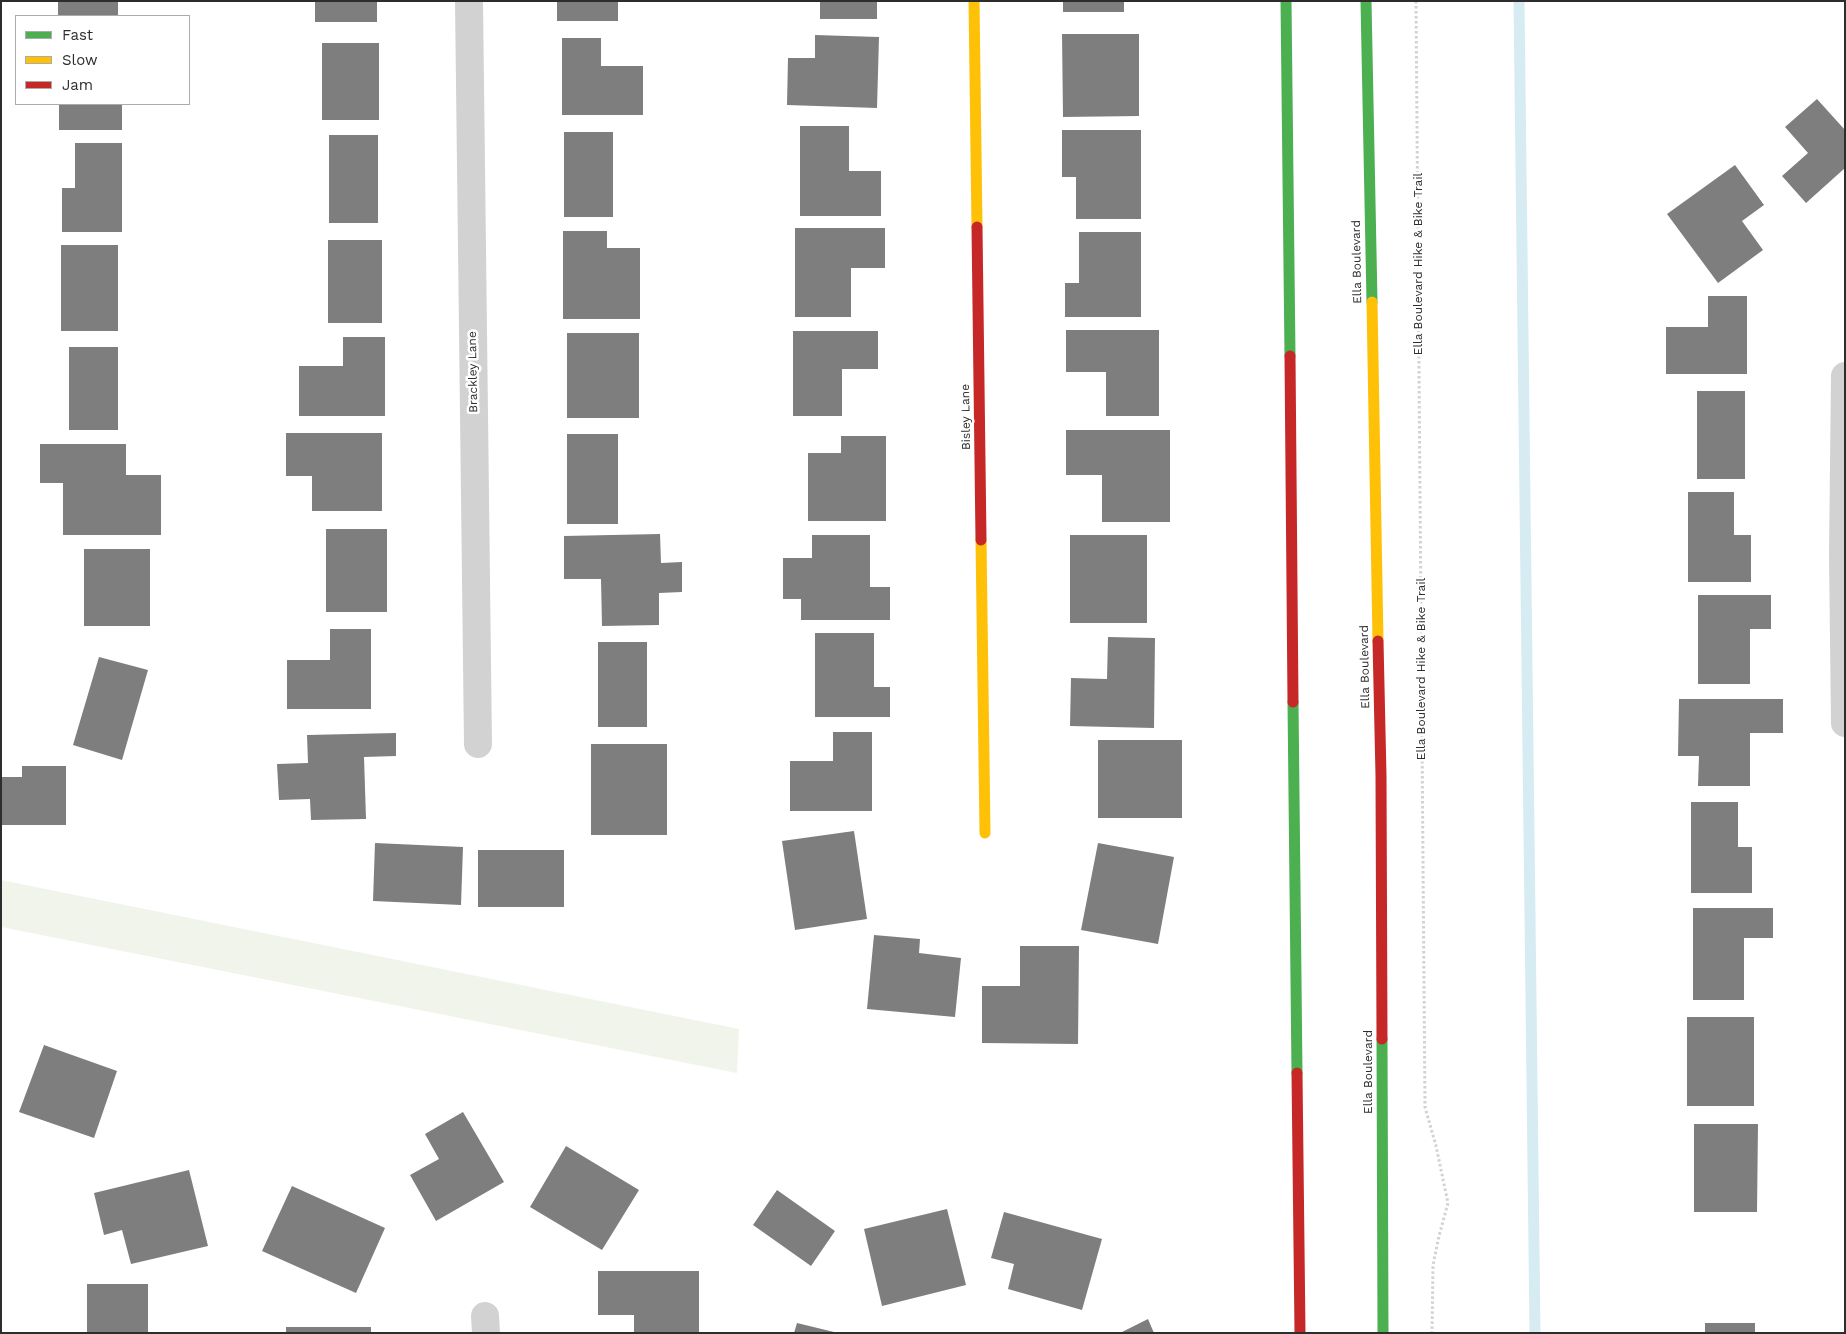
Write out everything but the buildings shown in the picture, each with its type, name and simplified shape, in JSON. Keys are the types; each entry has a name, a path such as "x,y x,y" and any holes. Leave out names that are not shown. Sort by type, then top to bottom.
{"main road":[{"name":"Bisley Lane","path":"974,1 985,833"},
{"path":"1286,1 1300,1333"},
{"name":"Ella Boulevard","path":"1366,1 1381,776 1383,1333"}],"street":[{"name":"Brackley Lane","path":"469,1 478,744"},
{"path":"1845,376 1843,554 1845,722"}],"path":[{"name":"Ella Boulevard Hike & Bike Trail","path":"1416,1 1425,1107 1436,1146 1448,1203 1433,1265 1432,1333"}],"shaded area":[{"path":"1,880 739,1029 737,1073 1,927"}],"waterway":[{"path":"1519,1 1535,1333"}],"traffic: fast":[{"path":"1286,1 1290,356"},
{"path":"1366,1 1372,302"},
{"path":"1293,702 1297,1073"},
{"path":"1382,1039 1383,1333"}],"traffic: slow":[{"path":"974,1 977,227"},
{"path":"1372,302 1378,641"},
{"path":"981,540 985,833"}],"traffic: jam":[{"path":"977,227 981,540"},
{"path":"1290,356 1293,702"},
{"path":"1378,641 1381,776 1382,1039"},
{"path":"1297,1073 1300,1333"}]}
